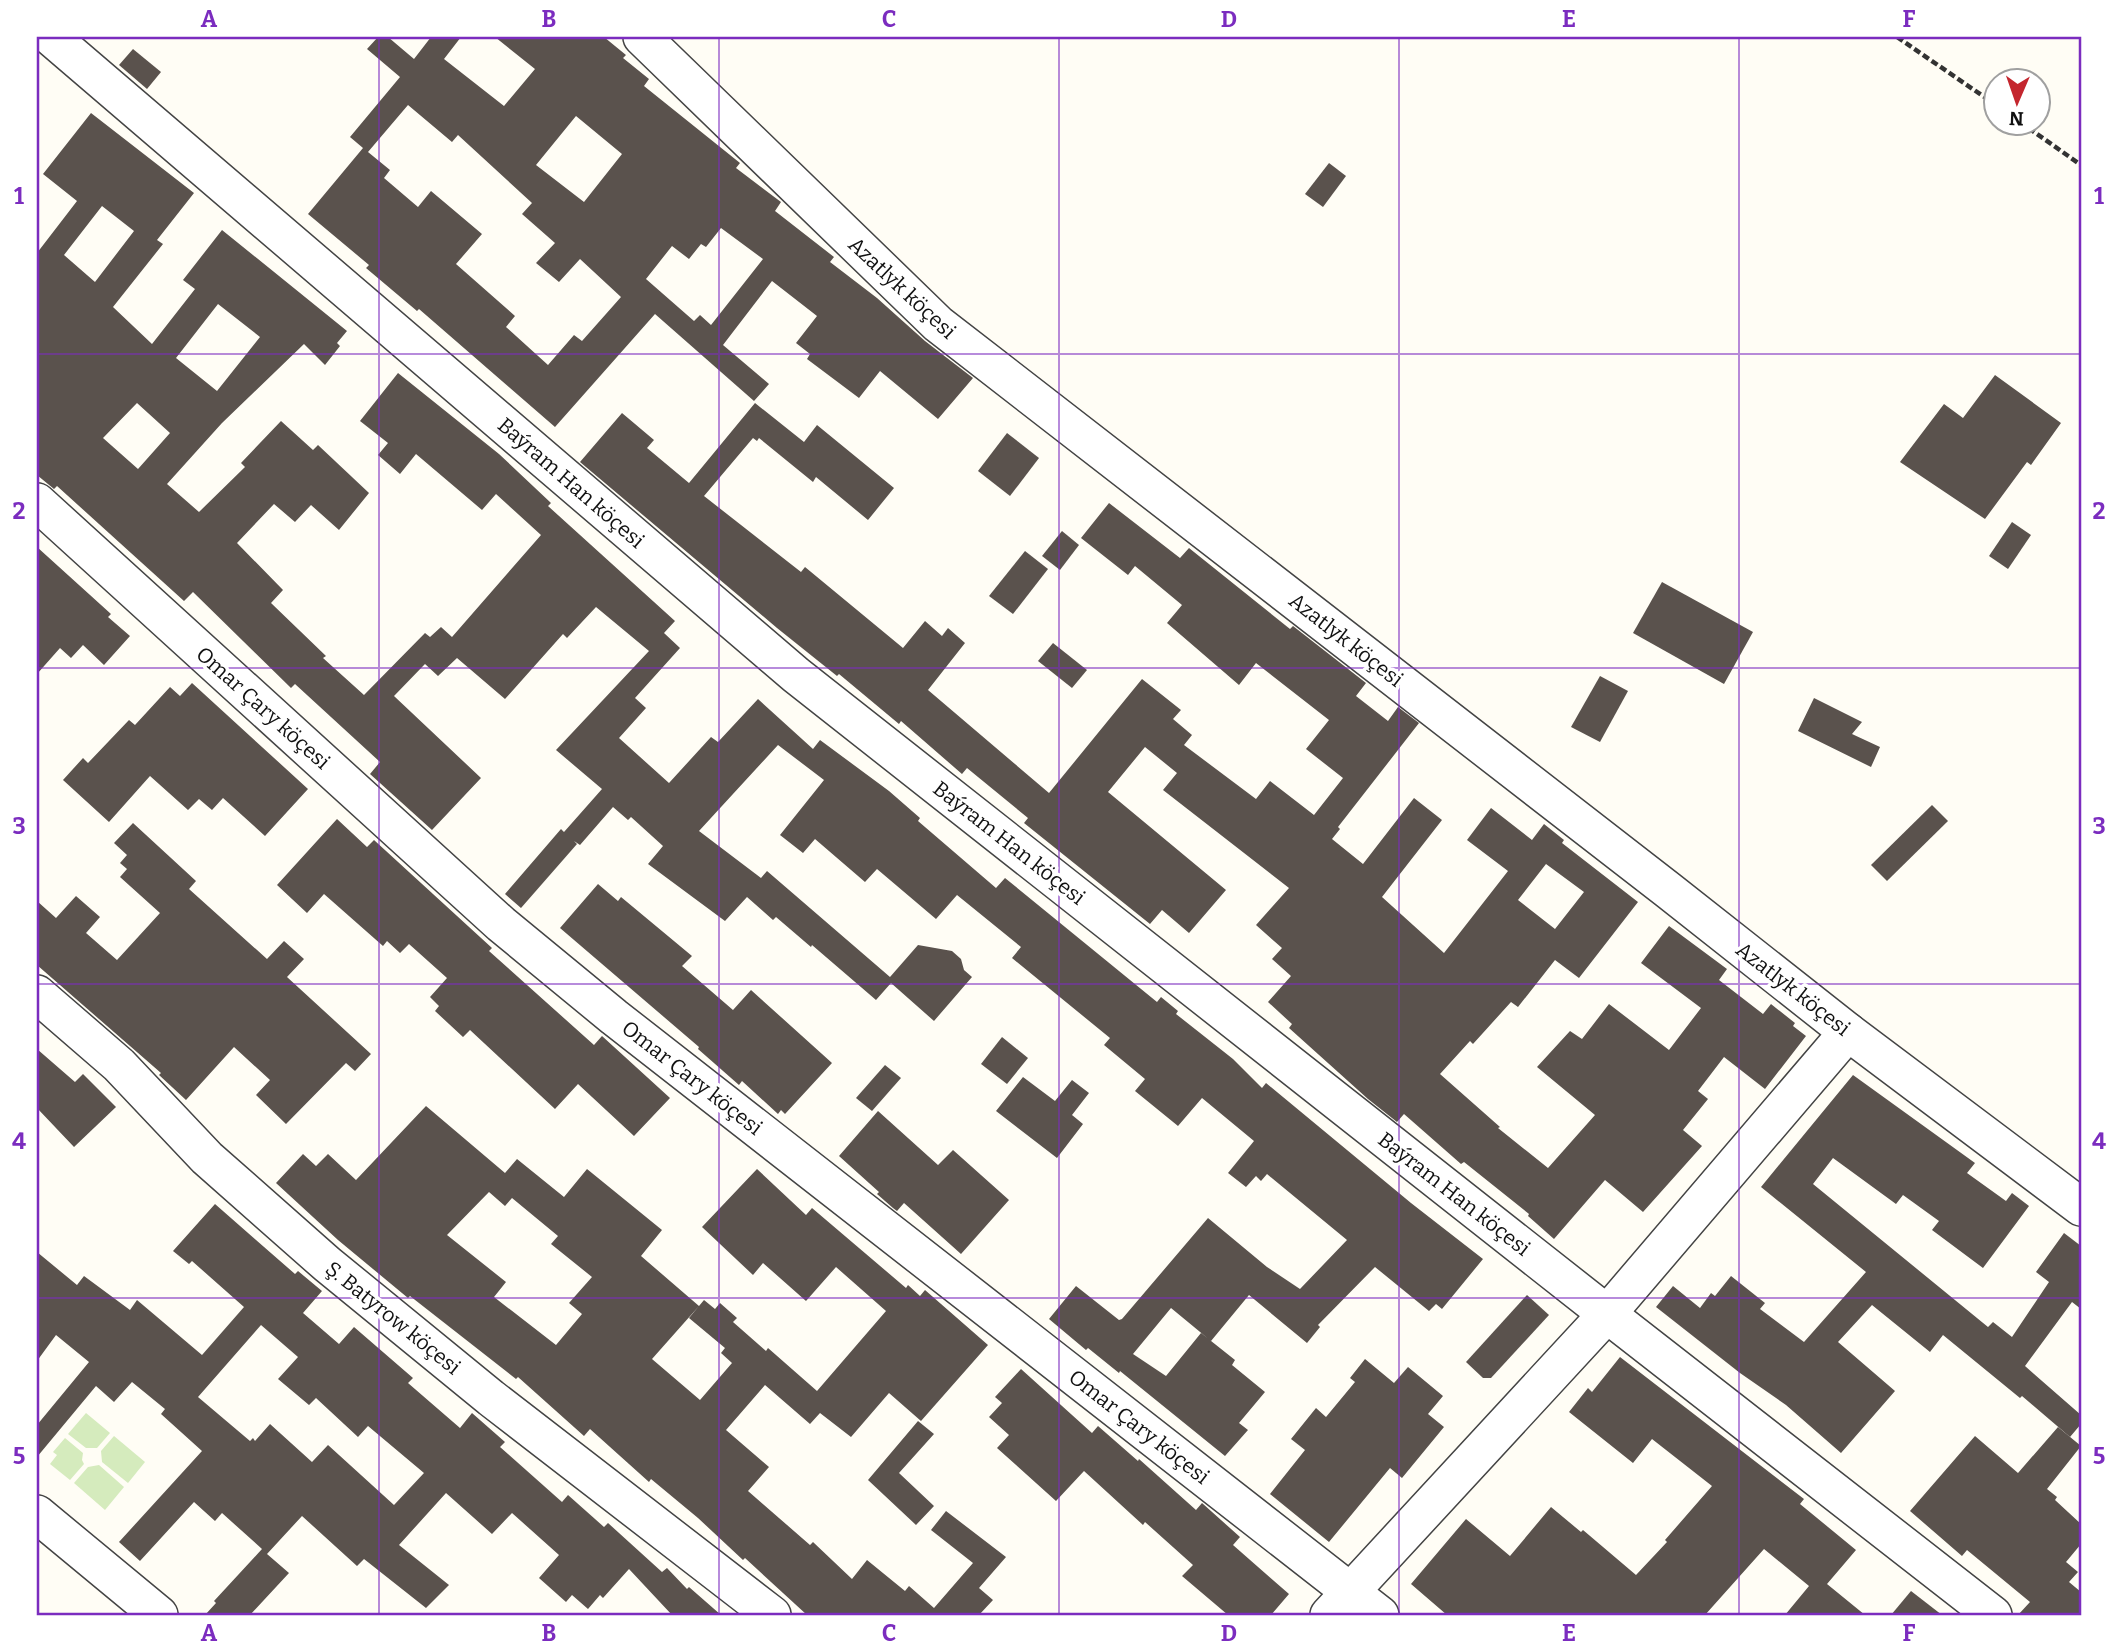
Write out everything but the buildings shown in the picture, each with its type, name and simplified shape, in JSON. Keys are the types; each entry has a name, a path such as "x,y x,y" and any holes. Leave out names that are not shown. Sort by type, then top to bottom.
{"street":[{"name":"Baýram Han köçesi","path":"51,37 796,675 1993,1615"},
{"name":"Azatlyk köçesi","path":"642,37 938,324 1848,1032 2081,1207"},
{"name":"Omar Çary köçesi","path":"37,502 491,914 552,966 1339,1603 1380,1615"},
{"name":"Ş. Batyrow köçesi","path":"37,995 119,1065 207,1158 327,1264 491,1398 772,1615"},
{"path":"1339,1603 1607,1314 1848,1032"},
{"path":"37,1514 159,1615"}],"path":[{"path":"1897,37 1982,95"},
{"path":"2040,136 2081,165"}],"green space":[{"path":"86,1413 110,1433 97,1448 86,1448 68,1434"},
{"path":"114,1436 145,1462 128,1483 102,1462 101,1451"},
{"path":"65,1438 83,1453 84,1464 70,1480 50,1464 57,1455 53,1452"},
{"path":"99,1465 124,1487 105,1510 74,1483 88,1467"}]}
